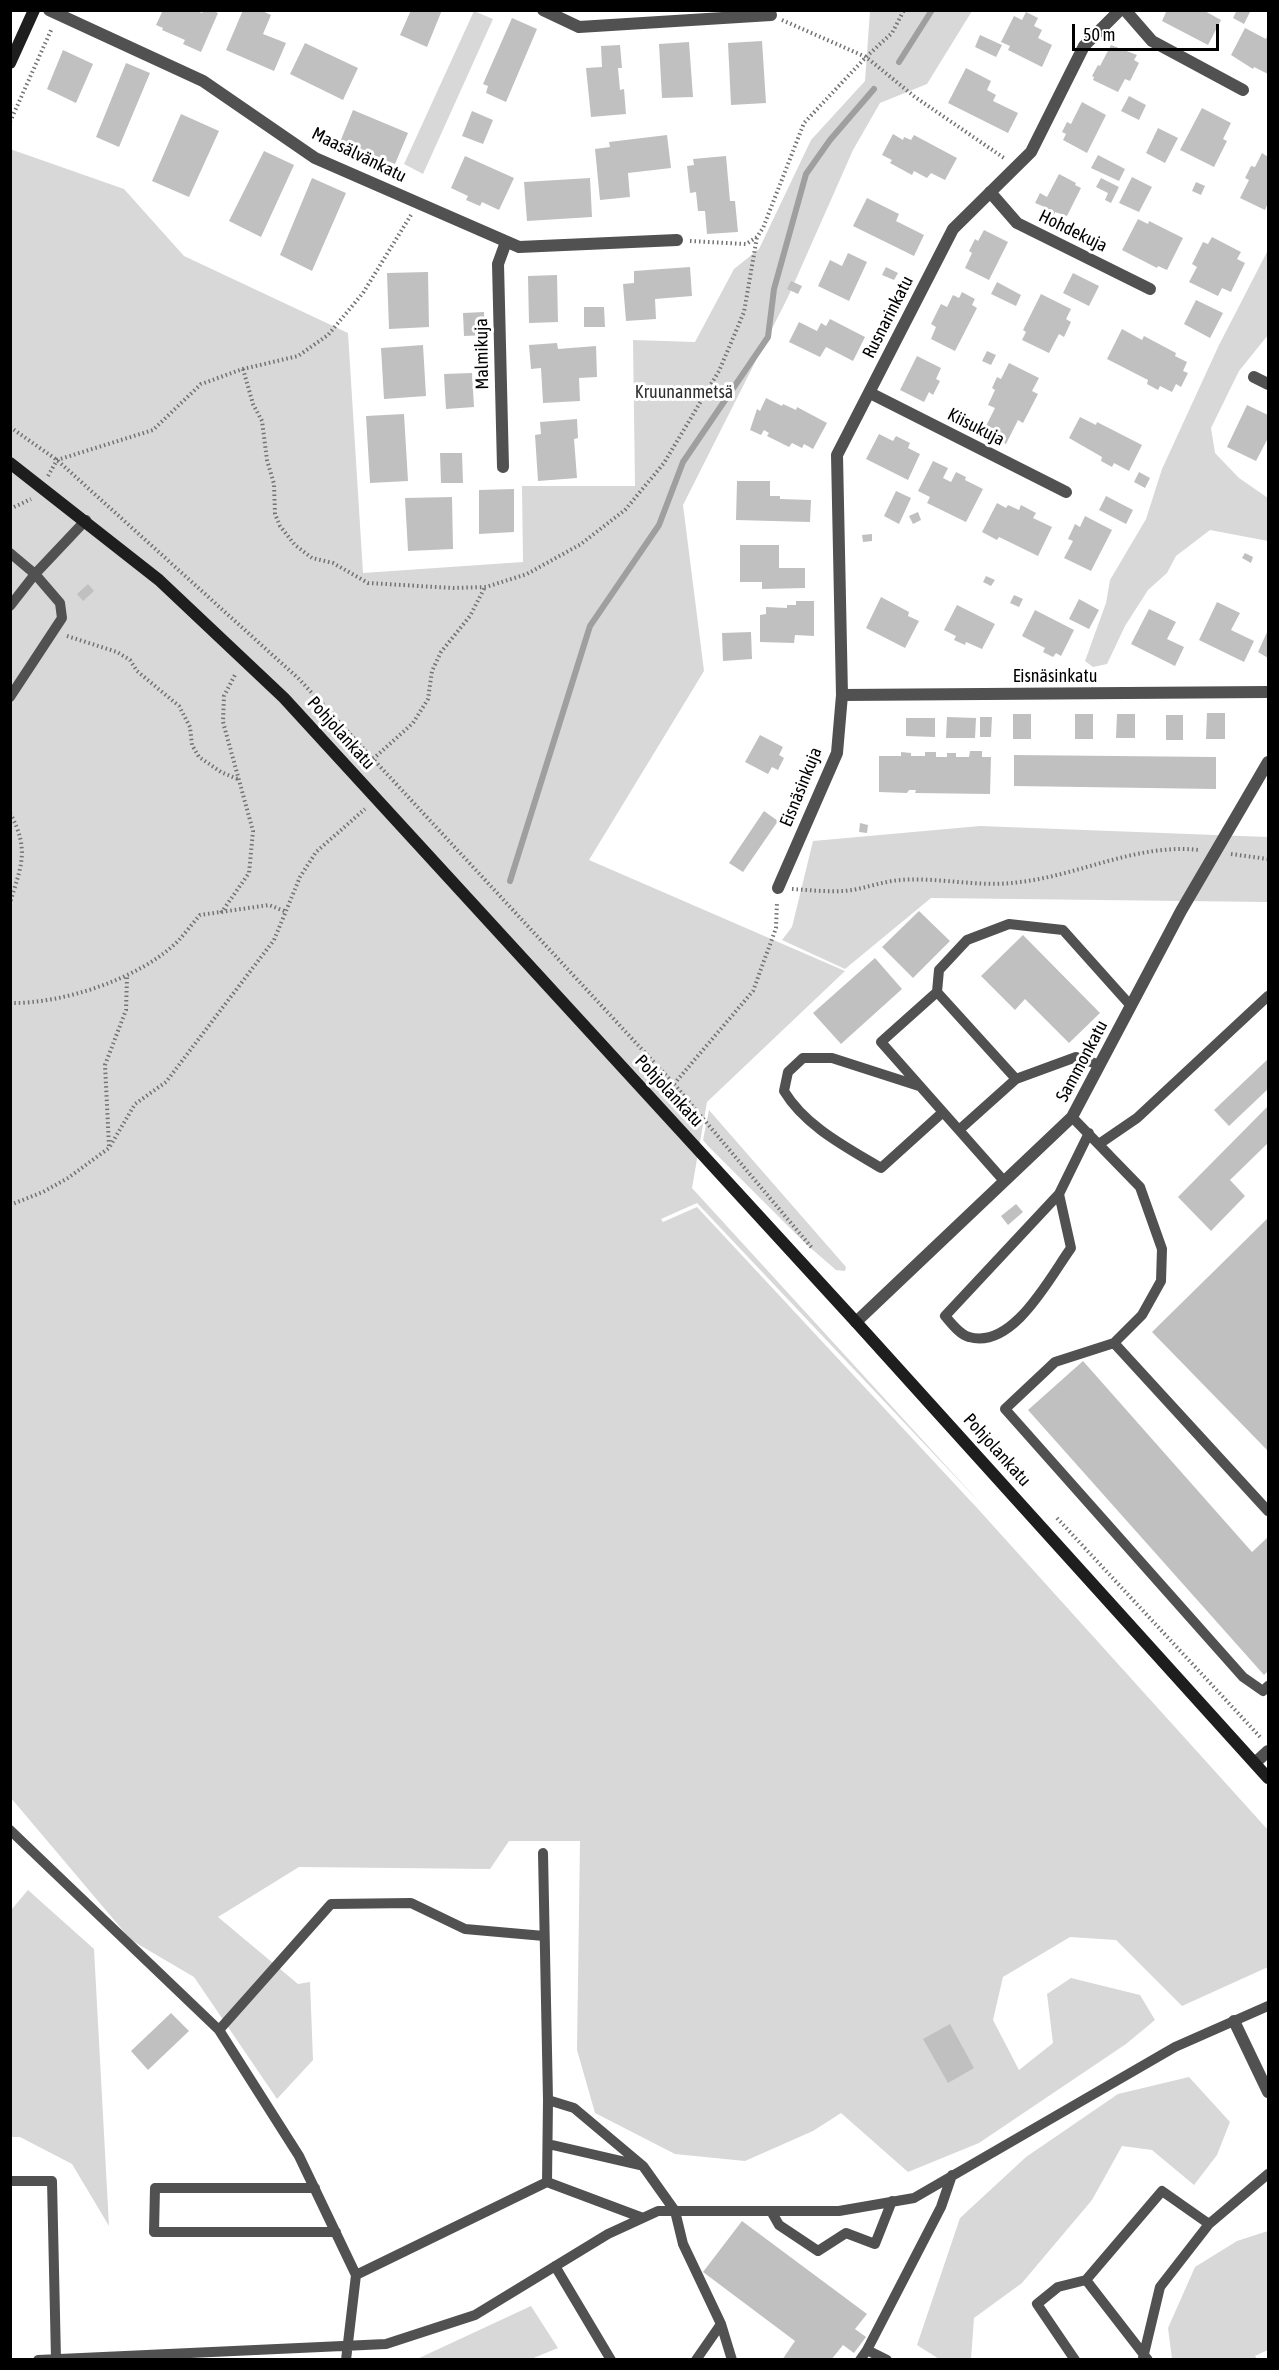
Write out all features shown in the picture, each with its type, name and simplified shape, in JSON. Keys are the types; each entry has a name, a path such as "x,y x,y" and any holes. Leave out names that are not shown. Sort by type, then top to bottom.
{"main road":[{"path":"10,63 34,10"},
{"name":"Pohjolankatu","path":"10,463 86,520 159,580 284,698 856,1322 1269,1778"}],"street":[{"path":"543,10 579,27 771,15"},
{"name":"Rusnarinkatu","path":"842,695 837,455 953,229 1031,152 1084,45 1120,10"},
{"path":"1125,10 1152,41 1243,90"},
{"name":"Maasälvänkatu","path":"53,12 203,81 315,158 519,248 677,240"},
{"name":"Hohdekuja","path":"990,192 1017,223 1150,289"},
{"name":"Malmikuja","path":"503,467 498,264 506,242"},
{"path":"1254,377 1269,384"},
{"name":"Kiisukuja","path":"870,393 1066,492"},
{"name":"Eisnäsinkatu","path":"842,695 1269,692"},
{"name":"Eisnäsinkuja","path":"778,888 837,753 842,695"},
{"name":"Sammonkatu","path":"856,1322 1072,1117 1181,911 1269,762"},
{"path":"1255,1763 1269,1750"},
{"path":"1234,2021 1269,2092"}],"lane":[{"path":"10,606 35,574 86,520"},
{"path":"10,553 35,574 60,603 62,618 10,697"},
{"path":"1004,1181 881,1042 937,992 939,970 967,940 1009,924 1064,930 1131,1006"},
{"path":"937,992 1016,1079"},
{"path":"1099,1144 1137,1118 1269,996"},
{"path":"959,1130 1016,1079 1076,1057 1100,1065"},
{"path":"920,1086 832,1058 803,1058 788,1072 784,1091 792,1105 807,1119 846,1147 881,1167 943,1112"},
{"path":"1072,1117 1140,1187 1162,1249 1161,1281 1142,1315 1114,1343 1055,1362 1005,1409 1243,1677 1263,1691 1269,1686"},
{"path":"1059,1194 1071,1248 1019,1320 992,1337 979,1339 966,1337 945,1316 1059,1194 1089,1133"},
{"path":"1114,1343 1269,1511"},
{"path":"10,1830 219,2030 299,2156 356,2275 346,2360"},
{"path":"543,1853 548,2100 547,2182"},
{"path":"219,2030 331,1904 411,1903 465,1929 544,1936"},
{"path":"38,2360 161,2357 386,2344 475,2315 608,2234 658,2211 839,2211 914,2198 1175,2047 1269,2006"},
{"path":"548,2100 574,2108 643,2166 675,2211 683,2244 721,2324 732,2360"},
{"path":"548,2144 643,2166"},
{"path":"1145,2357 1160,2287 1209,2224 1269,2174"},
{"path":"860,2360 941,2207 952,2175"},
{"path":"10,2181 52,2181 56,2359"},
{"path":"356,2275 547,2182 643,2218"},
{"path":"315,2188 155,2188 154,2232 336,2232"},
{"path":"1075,2360 1037,2304 1058,2287 1086,2280 1162,2192 1209,2224"},
{"path":"771,2211 779,2224 818,2252 846,2233 875,2244 892,2201"},
{"path":"555,2266 611,2360"},
{"path":"1086,2280 1145,2357"},
{"path":"696,2360 721,2324"},
{"path":"867,2350 887,2360"}],"path":[{"path":"677,240 746,244 757,237 804,123 866,57 892,33 904,10"},
{"path":"10,122 53,12"},
{"path":"771,15 866,57 915,97 1004,158"},
{"path":"10,509 31,499 57,460 153,430 201,384 243,369 298,356 328,335 363,293 418,203"},
{"path":"373,759 414,723 428,699 432,671 441,652 470,616 486,587"},
{"path":"78,639 117,652 130,660 137,671 179,706 190,727 192,745 199,757 221,772 240,781"},
{"path":"220,914 249,873 253,831 223,722 224,696 242,658"},
{"path":"10,1205 43,1192 68,1178 109,1148 135,1104 166,1082 274,940 300,877 316,852 393,781"},
{"path":"10,813 20,831 24,853 10,903"},
{"path":"674,1084 753,991 776,928 778,888 843,891 901,880 985,885 1021,882 1087,868 1136,853 1182,848 1269,859"},
{"path":"10,1004 42,1002 80,993 127,977 178,941 200,915 220,914 269,905 287,912"},
{"path":"109,1148 105,1065 126,1010 127,977"}],"green space":[{"path":"474,11 493,19 423,174 404,164"},
{"name":"Kruunanmetsä","path":"870,11 972,11 927,84 880,103 853,150 788,297 683,505 704,671 589,860 845,971 707,1102 692,1188 982,1505 697,1203 661,1219 663,1222 697,1207 978,1509 1268,1830 1268,1967 1182,2006 1116,1940 1070,1937 1003,1977 993,2020 1019,2070 1053,2043 1047,1994 1071,1978 1140,1995 1155,2020 1126,2044 979,2143 908,2172 841,2113 813,2131 745,2161 675,2154 595,2113 577,2050 580,1841 509,1841 490,1869 299,1867 218,1917 298,1984 310,1982 313,2060 277,2099 194,1977 131,1940 11,1798 10,149 124,189 184,256 348,333 363,573 523,562 522,486 635,486 633,340 695,342 734,269 759,249 811,140 865,81"},
{"path":"1268,250 1268,335 1239,371 1211,428 1215,453 1239,478 1268,498 1268,541 1210,530 1176,556 1167,573 1148,590 1125,626 1107,664 1093,667 1085,661 1106,603 1110,580 1146,519 1162,469 1219,345"},
{"path":"980,826 1268,837 1268,902 931,898 845,969 782,940 792,927 813,841"},
{"path":"709,1110 846,1267 845,1271 836,1270 806,1244 708,1146 703,1140"},
{"path":"28,1890 94,1949 109,2226 72,2164 20,2137 11,2137 11,1910"},
{"path":"1189,2077 1230,2122 1217,2155 1194,2185 1152,2150 1122,2146 1092,2200 1022,2283 974,2318 971,2359 939,2359 917,2345 960,2218 1026,2157 1118,2094"},
{"path":"1268,2231 1268,2350 1255,2356 1257,2359 1172,2359 1168,2328 1195,2267 1237,2241"},
{"path":"531,2306 558,2348 531,2359 417,2359"}],"building":[{"path":"163,10 196,10 202,13 204,10 212,10 218,13 201,52 183,44 185,40 156,25"},
{"path":"243,10 260,10 271,15 263,34 286,43 274,71 226,50"},
{"path":"411,10 442,10 427,47 400,35"},
{"path":"1167,10 1203,10 1221,20 1208,45 1162,21"},
{"path":"1237,10 1251,10 1244,24 1233,18"},
{"path":"1026,12 1038,18 1034,26 1042,30 1038,38 1052,45 1042,67 1008,50 1010,46 1001,42 1014,16 1022,20"},
{"path":"512,18 537,29 506,102 486,93 488,86 483,84"},
{"path":"1245,28 1266,39 1268,33 1268,74 1254,67 1253,69 1231,55"},
{"path":"980,35 1002,45 996,57 975,47"},
{"path":"762,41 766,103 731,105 728,43"},
{"path":"689,42 693,97 662,98 659,44"},
{"path":"305,43 358,68 343,100 290,74"},
{"path":"620,45 622,68 618,68 620,90 624,89 626,114 591,117 586,68 602,67 601,46"},
{"path":"1111,45 1137,55 1134,60 1139,63 1130,81 1125,79 1118,92 1093,80 1092,76"},
{"path":"63,50 93,64 76,103 47,89"},
{"path":"126,63 150,73 119,147 96,137"},
{"path":"966,68 991,81 987,90 996,95 993,101 1018,113 1008,133 948,103"},
{"path":"1129,96 1146,105 1139,120 1121,111"},
{"path":"1082,102 1106,115 1087,153 1063,140 1066,134 1062,132 1067,122 1071,124"},
{"path":"1202,108 1231,123 1223,139 1227,141 1214,167 1180,150"},
{"path":"353,110 408,133 395,164 340,142"},
{"path":"472,111 493,120 483,144 462,136"},
{"path":"181,114 219,131 189,197 152,181"},
{"path":"1158,128 1178,138 1165,163 1146,153"},
{"path":"893,134 903,140 904,137 911,140 914,135 957,158 945,180 931,173 927,178 914,171 912,175 890,163 892,160 882,155"},
{"path":"667,135 671,168 628,173 630,197 600,200 595,149 610,147 609,142"},
{"path":"264,151 294,165 261,237 229,221"},
{"path":"1262,153 1268,157 1268,203 1265,210 1240,198 1249,180 1245,178 1251,166 1255,167"},
{"path":"1098,155 1125,169 1119,181 1091,168"},
{"path":"465,156 514,178 499,210 482,202 480,206 466,200 468,196 451,188"},
{"path":"726,156 730,201 735,201 738,232 707,234 705,211 698,211 696,192 690,193 687,166 694,165 693,159"},
{"path":"1059,174 1081,188 1067,216 1055,212 1054,215 1046,211 1047,208 1035,203 1040,193 1047,197"},
{"path":"1132,177 1152,187 1139,212 1119,203"},
{"path":"312,178 346,193 312,271 280,255"},
{"path":"590,178 592,217 527,221 524,182"},
{"path":"1101,178 1119,187 1111,203 1105,200 1108,193 1096,187"},
{"path":"1196,182 1205,186 1201,195 1192,191"},
{"path":"867,198 899,214 896,221 924,235 914,256 853,226"},
{"path":"1138,219 1148,224 1149,221 1183,238 1167,270 1158,266 1157,268 1122,250"},
{"path":"984,230 1008,242 989,280 965,268 975,239 978,241"},
{"path":"1212,237 1241,252 1237,259 1245,263 1231,292 1222,288 1218,296 1189,282 1197,267 1192,264 1203,242 1208,244"},
{"path":"848,253 867,262 849,301 818,286 830,260 842,266"},
{"path":"690,267 692,296 655,299 656,319 626,321 623,284 634,283 634,271"},
{"path":"886,267 898,273 894,280 882,275"},
{"path":"428,272 429,327 389,329 387,273"},
{"path":"1073,273 1099,286 1089,306 1063,293"},
{"path":"557,275 558,322 529,323 528,276"},
{"path":"791,281 802,286 798,294 787,289"},
{"path":"997,282 1021,295 1016,306 991,294"},
{"path":"962,292 975,299 972,305 977,308 955,351 931,339 936,327 931,324 941,304 947,307 953,295 959,298"},
{"path":"1041,294 1071,309 1066,319 1071,322 1064,337 1059,334 1049,353 1022,340 1026,332 1023,330"},
{"path":"1196,300 1223,313 1210,338 1184,324"},
{"path":"584,307 604,307 605,327 584,327"},
{"path":"484,312 485,335 464,336 463,313"},
{"path":"830,319 865,337 853,361 826,347 820,357 789,342 799,322 817,331 821,323 826,326"},
{"path":"1122,329 1142,340 1144,336 1176,353 1175,356 1187,362 1183,371 1188,373 1181,387 1176,384 1172,392 1160,386 1158,390 1147,384 1148,380 1107,359"},
{"path":"557,343 558,349 596,346 597,377 579,378 580,401 543,403 541,368 531,369 529,345"},
{"path":"423,345 426,396 384,399 381,348"},
{"path":"987,351 996,355 991,365 982,361"},
{"path":"917,356 941,368 936,379 940,381 933,395 929,392 924,402 900,390"},
{"path":"1009,363 1039,378 1032,391 1038,394 1023,423 1018,420 1006,444 983,432 995,408 988,405 995,390 992,388 997,377 1001,379"},
{"path":"472,373 474,407 446,409 444,374"},
{"path":"766,398 782,406 783,404 796,410 797,407 827,423 813,449 804,444 802,448 792,443 789,447 767,436 769,433 764,430 761,435 750,430 757,409 760,411"},
{"path":"1247,405 1268,415 1268,438 1256,461 1227,447"},
{"path":"404,414 408,481 370,483 366,416"},
{"path":"1080,417 1096,425 1097,422 1142,445 1129,471 1114,463 1112,467 1101,461 1102,457 1069,438"},
{"path":"577,419 578,438 574,439 577,478 538,481 535,435 541,434 540,422"},
{"path":"879,434 893,441 896,436 910,443 908,448 920,454 908,480 866,459"},
{"path":"440,453 462,453 463,483 441,483"},
{"path":"933,461 948,468 943,478 951,482 956,472 966,477 965,480 983,489 966,522 927,503 930,497 918,491"},
{"path":"1139,472 1150,478 1145,488 1134,482"},
{"path":"737,481 770,481 770,496 780,496 780,499 811,500 810,522 736,520"},
{"path":"514,489 514,532 479,534 479,490"},
{"path":"896,491 911,498 899,524 884,516"},
{"path":"1106,496 1133,510 1126,524 1099,510"},
{"path":"452,497 453,549 408,551 405,498"},
{"path":"997,503 1006,508 1008,505 1019,510 1021,505 1036,513 1033,518 1052,527 1038,556 999,537 997,540 982,532"},
{"path":"918,512 921,520 913,524 909,516"},
{"path":"1085,516 1112,530 1091,571 1064,558 1073,541 1068,539 1075,524 1080,527"},
{"path":"872,534 872,541 863,542 862,535"},
{"path":"740,545 779,545 779,568 805,568 805,588 762,589 762,582 740,582"},
{"path":"1245,553 1253,557 1251,563 1242,558"},
{"path":"986,576 995,580 991,586 983,582"},
{"path":"88,584 94,591 83,601 77,594"},
{"path":"1014,595 1023,599 1019,607 1010,603"},
{"path":"881,597 909,612 908,616 919,621 905,648 866,628"},
{"path":"1079,599 1099,610 1089,629 1069,619"},
{"path":"796,601 814,601 814,636 795,635 794,643 760,642 760,615 766,614 766,607 787,608 787,605 796,605"},
{"path":"1217,602 1240,613 1231,630 1254,641 1244,662 1199,640"},
{"path":"957,605 995,624 982,649 954,640 956,636 944,630"},
{"path":"1149,609 1176,622 1167,639 1184,647 1175,666 1131,644"},
{"path":"1035,610 1074,630 1061,656 1056,653 1053,657 1043,652 1045,648 1022,636"},
{"path":"1268,630 1268,658 1258,652"},
{"path":"751,632 752,659 723,661 722,633"},
{"path":"1207,713 1225,713 1225,739 1206,739"},
{"path":"1013,714 1031,714 1031,739 1013,739"},
{"path":"1075,714 1093,714 1093,739 1075,739"},
{"path":"1117,714 1135,714 1135,738 1116,738"},
{"path":"1166,715 1183,715 1183,740 1166,740"},
{"path":"947,717 976,718 975,738 946,738"},
{"path":"980,717 992,717 991,737 980,737"},
{"path":"906,718 935,718 935,737 906,736"},
{"path":"760,735 783,747 779,755 784,758 778,770 772,767 768,774 745,762"},
{"path":"970,751 982,751 982,757 991,757 990,794 915,793 916,790 909,790 907,793 879,792 879,756 901,756 901,752 911,753 911,756 925,756 925,752 936,752 936,757 947,757 947,753 956,753 956,757 969,757"},
{"path":"1014,755 1216,757 1216,789 1014,786"},
{"path":"764,811 778,821 743,872 729,863"},
{"path":"860,823 868,825 867,833 859,832"},
{"path":"919,911 950,941 913,978 882,947"},
{"path":"1023,935 1100,1013 1069,1043 1025,999 1015,1010 981,976"},
{"path":"875,958 902,989 841,1044 813,1013"},
{"path":"1268,1059 1268,1089 1229,1126 1214,1110"},
{"path":"1268,1106 1268,1143 1230,1180 1245,1196 1211,1231 1178,1197"},
{"path":"1016,1204 1023,1212 1008,1225 1001,1216"},
{"path":"1268,1218 1268,1451 1152,1332"},
{"path":"1083,1361 1252,1552 1268,1537 1268,1671 1264,1675 1028,1410"},
{"path":"171,2013 189,2031 148,2070 131,2051"},
{"path":"950,2024 974,2068 948,2083 923,2039"},
{"path":"742,2221 867,2314 855,2329 866,2337 854,2353 843,2345 831,2360 782,2360 795,2341 703,2272"}],"waterway":[{"path":"899,62 932,10"},
{"path":"510,881 590,626 659,525 683,462 768,337 774,289 806,174 830,140 874,89"}]}
